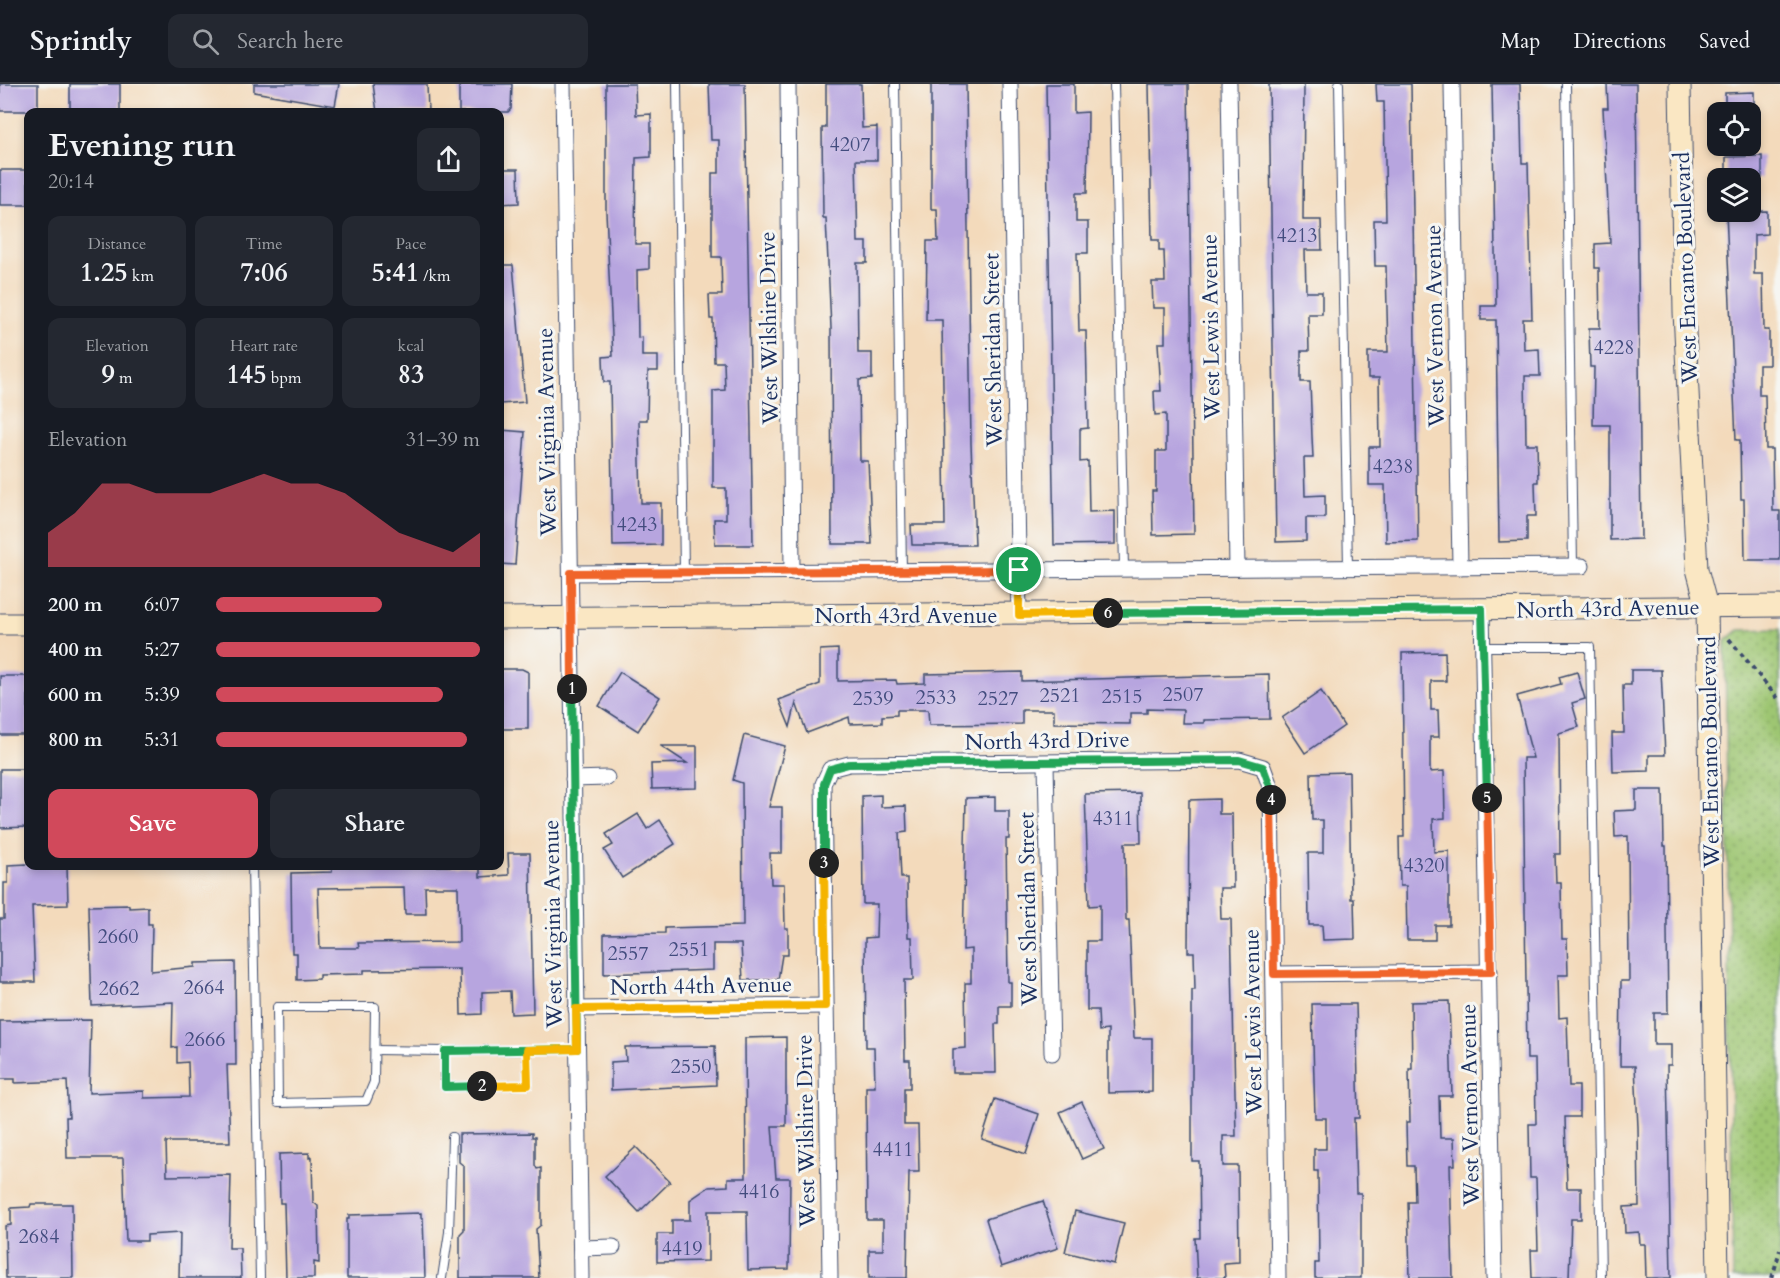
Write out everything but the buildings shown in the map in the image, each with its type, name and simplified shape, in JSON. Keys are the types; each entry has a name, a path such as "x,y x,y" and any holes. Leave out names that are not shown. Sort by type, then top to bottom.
{"main road":[{"name":"West Encanto Boulevard","path":"1680,84 1684,312 1695,545 1697,569 1707,607 1718,1278"},
{"name":"North 43rd Avenue","path":"504,618 1019,615 1780,606"},
{"path":"0,624 24,624"}],"street":[{"name":"West Virginia Avenue","path":"563,84 581,1278"},
{"name":"West Wilshire Drive","path":"788,84 792,572"},
{"name":"West Sheridan Street","path":"1010,84 1019,615"},
{"name":"West Lewis Avenue","path":"1229,84 1237,568"},
{"name":"West Vernon Avenue","path":"1452,84 1460,567"},
{"name":"North 43rd Avenue","path":"571,573 1577,566"},
{"name":"West Vernon Avenue","path":"1482,609 1491,972 1494,1278"},
{"name":"North 43rd Drive","path":"830,769 849,764 1239,760 1263,767"},
{"name":"West Sheridan Street","path":"1046,763 1052,1053"},
{"name":"West Lewis Avenue","path":"1263,767 1271,789 1278,1278"},
{"name":"West Wilshire Drive","path":"830,769 824,784 830,1278"},
{"path":"573,779 607,778"},
{"path":"1274,974 1491,972"},
{"name":"North 44th Avenue","path":"576,1009 826,1006"},
{"path":"581,1248 613,1247"}],"lane":[{"path":"677,84 684,572"},
{"path":"895,84 902,571"},
{"path":"1114,84 1124,569"},
{"path":"1339,84 1348,568"},
{"path":"1566,84 1577,566"},
{"name":"North 43rd Avenue","path":"1483,647 1590,646 1601,1278"},
{"path":"252,870 260,1278"},
{"path":"277,1007 375,1007 375,1050 374,1082 366,1101 278,1103 277,1007"},
{"path":"375,1050 577,1049"},
{"path":"445,1051 445,1087 528,1085 527,1050"},
{"path":"442,1278 449,1232 452,1137"}],"path":[{"path":"1729,639 1780,701"},
{"path":"1772,1278 1780,1250"}],"green space":[{"path":"1780,629 1780,1278 1733,1278 1725,641 1739,630"}],"route":[{"path":"1019,570 571,573 570,617 573,754 573,809 576,1009 577,1049 445,1051 445,1087 528,1085 527,1050 577,1049 576,1009 826,1006 824,784 830,769 849,764 1239,760 1263,767 1271,789 1274,974 1491,972 1482,609 1019,615 1019,570"}]}
